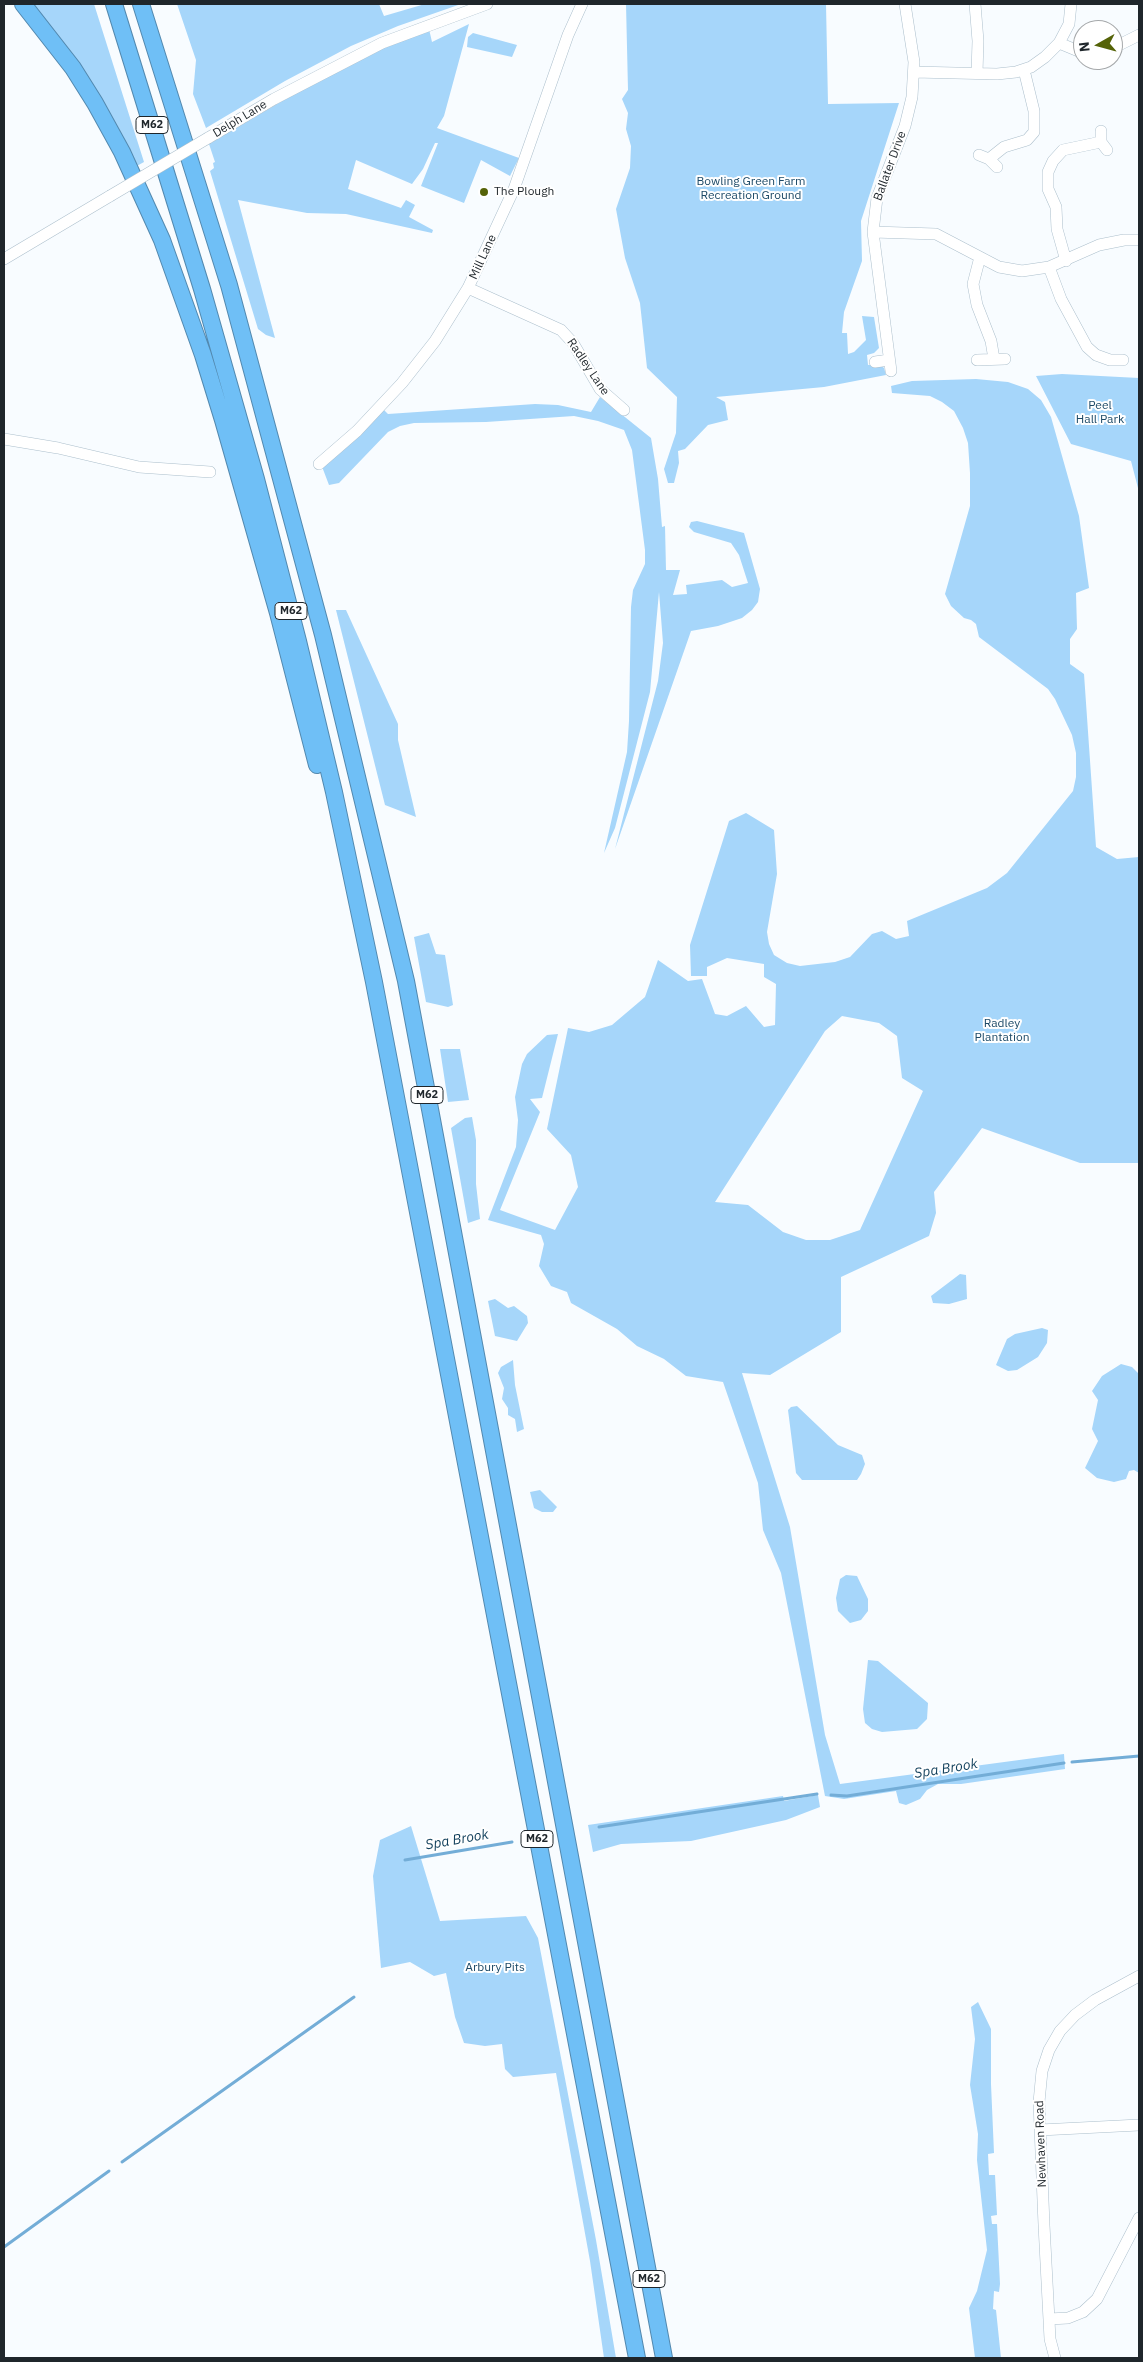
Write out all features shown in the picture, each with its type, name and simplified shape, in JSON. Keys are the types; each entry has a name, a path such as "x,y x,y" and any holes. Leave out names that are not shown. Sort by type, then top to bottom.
{"highway":[{"path":"23,4 73,68 122,152 162,240 182,295 208,373 255,530 374,982"},
{"name":"M62","path":"114,4 202,289 256,479 298,641 334,792 374,982 637,2358"},
{"name":"M62","path":"141,5 231,295 323,635 406,981 664,2358"},
{"path":"635,2200 672,2358"},
{"path":"608,2207 631,2358"}],"street":[{"name":"Delph Lane","path":"4,259 274,99 382,43 487,4"},
{"name":"Ballater Drive","path":"875,362 890,365 873,232 875,211 882,183 909,112 914,72 905,4"},
{"path":"975,4 978,41 977,73"},
{"path":"914,72 1007,73 1024,70 1045,57 1059,43 1069,24 1071,4"},
{"name":"Mill Lane","path":"319,464 358,431 402,383 435,341 468,288 514,189 579,6"},
{"path":"1123,43 1139,36"},
{"path":"1059,43 1073,49"},
{"path":"988,161 1004,147 1027,140 1034,132 1034,111 1024,70"},
{"path":"1066,261 1057,229 1056,207 1048,189 1048,172 1053,162 1063,150 1103,141"},
{"path":"873,232 936,234 1010,270 1030,272 1066,261 1099,244 1139,240"},
{"path":"977,360 999,359 977,305 972,284 980,257"},
{"path":"1049,267 1061,299 1087,347 1096,355 1110,360 1123,360"},
{"name":"Radley Lane","path":"468,288 561,330 574,343 600,389 624,410"},
{"path":"4,439 58,448 139,467 210,472"},
{"name":"Newhaven Road","path":"1055,2358 1050,2339 1040,2130 1039,2102 1042,2071 1049,2050 1060,2032 1075,2015 1095,2000 1139,1976"},
{"path":"1040,2130 1139,2125"},
{"path":"1049,2318 1068,2318 1083,2312 1097,2299 1139,2218"}],"green space":[{"path":"26,4 94,4 144,162 133,168"},
{"path":"177,4 379,4 384,16 425,4 461,4 398,26 351,46 285,81 206,128 193,94 196,60"},
{"name":"Bowling Green Farm Recreation Ground","path":"626,4 826,4 828,104 899,103 861,221 862,261 844,312 842,333 847,333 848,354 854,352 866,340 862,316 874,317 879,348 874,353 867,355 868,365 879,364 884,368 886,375 824,387 716,397 725,402 728,420 708,425 685,449 678,451 679,463 674,483 668,483 664,469 676,433 677,397 647,368 640,303 625,258 616,209 630,168 631,146 626,129 628,113 622,99 628,90"},
{"path":"469,24 444,116 437,128 519,158 510,176 481,160 464,203 421,186 438,143 435,143 423,169 412,184 356,160 348,189 401,208 406,200 415,205 409,217 433,230 432,233 346,214 307,213 238,200 275,338 266,335 258,329 210,171 214,168 213,163 215,162 209,144 340,67 429,29 432,42"},
{"path":"473,33 517,45 512,57 467,47 468,37"},
{"name":"Peel Hall Park","path":"1062,374 1139,378 1139,492 1131,461 1071,444 1036,376"},
{"name":"Radley Plantation","path":"976,379 1008,382 1028,389 1041,400 1051,417 1079,516 1089,588 1076,593 1077,629 1070,639 1070,664 1084,674 1096,847 1117,859 1139,857 1139,1163 1080,1163 982,1128 934,1192 936,1213 929,1236 841,1277 841,1332 770,1375 742,1373 790,1527 825,1735 840,1784 1064,1754 1065,1769 961,1784 938,1784 927,1790 920,1799 906,1805 899,1803 896,1791 844,1799 825,1796 781,1573 763,1530 758,1483 723,1382 686,1376 664,1359 637,1346 617,1329 571,1303 567,1292 551,1286 539,1266 544,1244 541,1235 488,1220 516,1147 518,1120 515,1097 522,1064 527,1054 547,1035 558,1034 542,1098 530,1099 540,1112 500,1210 555,1230 578,1187 571,1155 547,1129 568,1028 589,1032 612,1025 645,997 658,960 688,981 702,979 715,1014 727,1016 746,1006 764,1027 775,1025 776,984 764,977 764,964 727,958 707,967 707,976 691,976 690,945 729,821 746,813 774,830 777,874 767,932 769,944 774,955 787,963 800,966 835,962 850,957 872,934 882,931 896,939 909,936 907,921 987,888 1007,873 1073,791 1076,777 1076,753 1072,735 1055,699 1048,689 979,637 976,624 964,618 951,606 945,594 970,506 968,443 954,411 942,402 930,396 892,393 891,386 912,381","holes":["842,1016 879,1023 897,1036 902,1078 923,1091 860,1230 830,1240 806,1240 783,1232 748,1205 715,1202 825,1031"]},
{"path":"600,397 651,438 658,479 662,527 665,526 666,570 680,570 673,595 687,594 686,585 722,580 732,587 748,583 739,555 731,543 694,532 689,527 691,522 697,521 744,533 760,589 758,602 742,618 718,626 691,631 615,849 658,681 663,643 659,592 650,692 615,828 604,853 627,752 631,607 633,590 645,564 645,550 632,450 624,430 598,421 574,416 486,422 414,423 400,426 388,432 339,483 329,485 321,464 381,407 388,414 535,404 558,405 591,412"},
{"path":"336,610 346,610 398,724 398,740 416,817 385,805"},
{"path":"429,933 436,954 445,955 453,1005 448,1007 426,1002 414,937"},
{"path":"440,1049 460,1049 469,1100 448,1102"},
{"path":"472,1117 476,1140 476,1184 480,1219 468,1223 451,1128 465,1118"},
{"path":"960,1274 966,1275 967,1299 949,1304 933,1303 931,1296"},
{"path":"495,1299 508,1308 514,1306 527,1316 528,1323 517,1341 495,1336 488,1301"},
{"path":"1042,1328 1048,1330 1047,1343 1038,1357 1017,1370 1008,1371 996,1365 1007,1339 1015,1334"},
{"path":"513,1360 515,1385 524,1429 517,1432 515,1419 508,1415 508,1408 502,1399 504,1388 498,1373 501,1367"},
{"path":"1121,1364 1132,1367 1139,1374 1139,1473 1134,1470 1129,1471 1126,1479 1114,1482 1097,1478 1085,1468 1098,1441 1092,1429 1098,1400 1092,1391 1102,1376"},
{"path":"797,1406 838,1445 862,1455 865,1464 857,1480 802,1480 796,1473 788,1410 791,1407"},
{"path":"540,1490 557,1507 553,1512 542,1512 534,1508 530,1492"},
{"path":"846,1575 857,1576 868,1599 868,1611 861,1620 850,1623 838,1611 836,1598 840,1579"},
{"path":"868,1660 878,1661 928,1703 927,1719 917,1729 882,1732 872,1729 865,1723 863,1709"},
{"path":"818,1795 820,1807 786,1820 691,1841 621,1844 593,1852 588,1825 783,1796 784,1801"},
{"name":"Arbury Pits","path":"411,1826 440,1921 526,1916 538,1938 596,2240 616,2358 604,2358 590,2261 556,2073 513,2077 505,2069 502,2044 485,2046 464,2043 455,2017 446,1973 434,1976 410,1962 381,1968 373,1876 380,1840"},
{"path":"978,2002 991,2029 994,2153 988,2154 989,2175 995,2175 997,2215 991,2216 992,2224 997,2224 1000,2284 999,2292 994,2291 993,2309 996,2310 1001,2358 975,2358 969,2308 977,2291 987,2250 977,2160 978,2134 970,2085 975,2039 971,2007"}],"waterway":[{"name":"Spa Brook","path":"1072,1762 1139,1756"},
{"name":"Spa Brook","path":"831,1795 847,1796 1064,1763"},
{"name":"Spa Brook","path":"599,1827 817,1794"},
{"name":"Spa Brook","path":"405,1860 512,1842"},
{"path":"122,2162 354,1997"},
{"path":"4,2247 109,2171"}],"place":[{"name":"The Plough","path":"484,192"}]}
